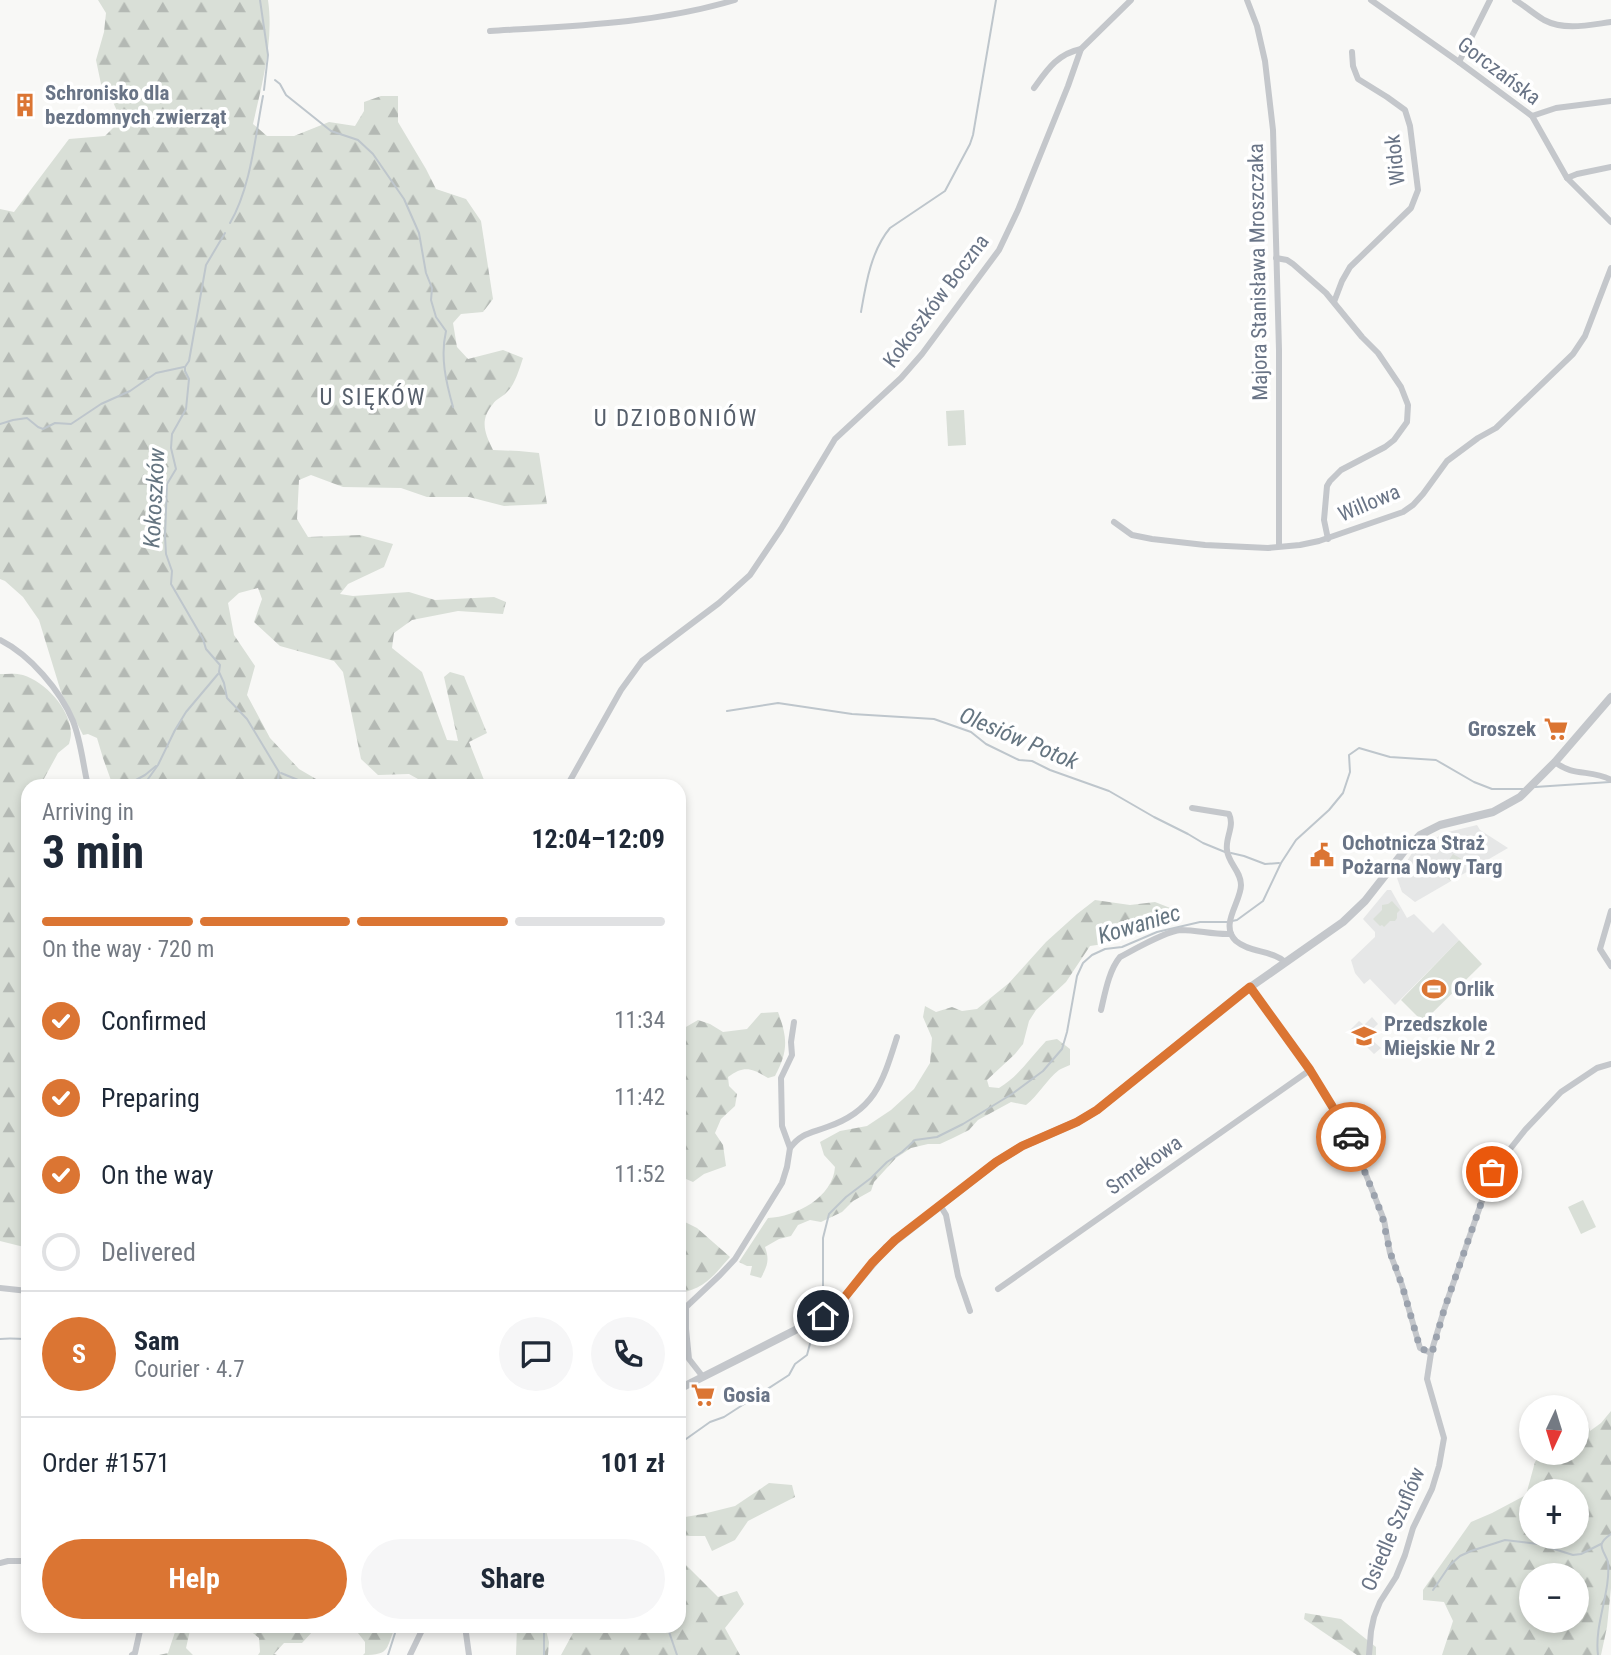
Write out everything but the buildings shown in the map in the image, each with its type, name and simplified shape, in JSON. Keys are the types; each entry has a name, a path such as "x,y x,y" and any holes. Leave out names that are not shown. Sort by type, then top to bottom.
{"street":[{"path":"490,30 654,18 734,0"},
{"name":"Kokoszków Boczna","path":"571,779 621,690 642,661 719,603 750,575 835,439 901,378 922,354 999,250 1018,210 1081,49 1131,0"},
{"name":"Majora Stanisława Mroszczaka","path":"1247,0 1262,43 1270,94 1273,139 1279,350 1279,546"},
{"name":"Gorczańska","path":"1370,0 1532,116 1567,178 1611,222"},
{"path":"1459,62 1490,0"},
{"path":"1515,0 1544,20 1567,27 1611,22"},
{"path":"1034,88 1054,61 1081,49"},
{"name":"Widok","path":"1334,302 1350,267 1411,208 1418,190 1410,126 1405,110 1358,79 1352,52"},
{"path":"1532,116 1556,108 1611,101"},
{"path":"1567,178 1611,167"},
{"path":"1276,258 1293,264 1334,302 1362,337 1378,352 1407,399 1409,414 1404,429 1390,444 1332,477 1327,486 1324,520 1328,539"},
{"name":"Willowa","path":"1114,522 1132,535 1152,539 1249,548 1300,545 1328,539 1391,517 1413,505 1447,461 1513,414 1573,354 1585,336 1611,268"},
{"path":"0,640 23,654 49,682 66,707 74,723 86,779"},
{"path":"686,1386 823,1316 844,1298 886,1248 1011,1151 1077,1122 1097,1110 1250,987 1350,916 1420,835 1440,825 1493,812 1520,797 1555,762 1611,697"},
{"path":"1555,762 1572,771 1609,777"},
{"path":"1192,808 1230,814 1232,818 1226,847 1229,860 1238,871 1241,884 1232,915 1231,931 1237,942 1279,957 1285,962"},
{"path":"1611,911 1600,949 1611,966"},
{"path":"1101,1010 1120,957 1179,930 1220,935 1231,931"},
{"path":"1250,987 1310,1070 1349,1132 1382,1215 1390,1252 1420,1348 1432,1353"},
{"path":"790,1148 782,1126 781,1078 792,1055 794,1022"},
{"path":"703,1377 689,1359 686,1307 735,1259 782,1183 790,1148 797,1139 848,1119 873,1097 883,1080 897,1037"},
{"name":"Osiedle Szuflów","path":"1370,1655 1374,1617 1405,1555 1413,1528 1432,1489 1439,1466 1444,1438 1427,1379 1444,1310 1492,1172 1525,1129 1561,1092 1597,1068 1611,1064"},
{"name":"Smrekowa","path":"998,1289 1310,1070"},
{"path":"940,1205 946,1215 958,1276 970,1311"},
{"path":"0,1288 21,1290"},
{"path":"0,1563 21,1561"},
{"path":"132,1655 135,1653 139,1633"},
{"path":"411,1655 421,1633"},
{"path":"466,1633 469,1655"}],"shaded area":[{"path":"1477,825 1480,830 1508,848 1415,902 1402,892 1397,878 1414,850 1448,832"},
{"path":"1387,890 1391,890 1407,918 1414,914 1433,933 1443,923 1459,940 1395,1005 1370,979 1364,984 1355,973 1351,960 1375,937 1375,932 1363,919"},
{"name":"Przedszkole Miejskie Nr 2","path":"1372,1017 1378,1024 1366,1035 1381,1048 1374,1054 1362,1042 1365,1039 1350,1030 1359,1021 1364,1025"}],"green space":[{"path":"98,0 268,0 268,47 253,124 267,136 294,136 329,122 355,126 364,111 364,102 381,96 398,96 398,122 436,189 466,199 481,221 493,299 483,312 461,314 453,323 457,347 468,359 503,350 523,358 512,386 489,410 485,427 493,450 539,453 547,504 504,506 469,497 427,497 401,488 343,487 311,475 299,480 297,519 308,537 360,535 393,544 384,567 348,584 340,594 353,596 409,592 435,600 494,597 506,602 503,614 458,611 412,620 394,633 392,648 422,672 447,740 458,741 444,677 450,672 464,676 487,733 469,742 484,779 418,779 409,774 378,775 361,759 343,672 334,661 280,646 254,622 262,599 258,588 239,593 228,603 234,635 255,666 247,695 270,738 299,769 316,779 110,779 97,738 83,735 61,692 39,620 23,597 0,579 0,209 14,212 69,139 105,136 121,120 109,93 101,84 96,60 106,13"},
{"path":"964,410 966,445 948,446 946,411"},
{"path":"0,674 14,674 40,683 55,697 66,714 71,733 69,744 58,753 44,779 21,779 21,1246 0,1241"},
{"path":"1453,854 1465,861 1451,881 1440,873"},
{"path":"1095,900 1130,905 1155,902 1178,911 1178,916 1124,938 1090,946 1066,982 1036,1010 1029,1021 1023,1044 987,1080 989,1087 999,1088 1018,1072 1046,1041 1057,1039 1070,1049 1070,1065 1060,1069 1026,1105 1011,1102 978,1120 969,1130 940,1144 911,1148 896,1158 874,1182 871,1191 853,1201 842,1212 821,1222 810,1220 798,1225 791,1236 765,1247 767,1263 761,1278 750,1275 752,1266 739,1262 768,1218 790,1214 811,1203 828,1187 833,1178 835,1167 824,1155 820,1142 840,1131 867,1126 891,1110 914,1089 930,1063 932,1038 923,1017 925,1006 936,1012 952,1007 962,1011 977,1009 1009,983 1046,942"},
{"path":"1392,901 1400,910 1397,918 1384,927 1380,926 1373,919 1382,910 1382,905"},
{"name":"Orlik","path":"1459,940 1482,964 1423,1022 1401,1000"},
{"path":"778,1012 784,1030 782,1059 775,1076 768,1078 743,1069 728,1077 729,1086 737,1094 735,1106 721,1119 715,1133 723,1145 726,1166 704,1174 693,1182 686,1179 686,1027 698,1020 723,1032 747,1029 761,1013"},
{"path":"1583,1200 1596,1227 1581,1234 1568,1207"},
{"path":"686,1222 697,1228 730,1257 702,1285 688,1291"},
{"path":"1611,1411 1611,1588 1601,1655 1442,1655 1453,1621 1444,1602 1423,1600 1423,1590 1471,1522 1519,1499 1519,1549 1589,1549 1589,1479 1530,1479 1534,1465 1589,1465 1589,1427 1590,1431"},
{"path":"769,1483 792,1485 795,1497 748,1521 735,1540 712,1551 705,1536 686,1536 686,1517 735,1506"},
{"path":"686,1565 718,1597 737,1591 744,1604 725,1628 740,1655 561,1655 573,1633 686,1633"},
{"path":"1305,1613 1341,1619 1376,1647 1376,1655 1357,1655 1304,1619"},
{"path":"175,1633 189,1633 186,1648 193,1655 159,1655 168,1653"},
{"path":"253,1633 311,1633 302,1643 284,1643 274,1654 277,1655 258,1655 259,1638"},
{"path":"358,1633 393,1633 386,1649 379,1654 363,1655 365,1642"},
{"path":"517,1633 547,1633 548,1655 516,1655"}],"waterway":[{"name":"Kokoszków","path":"260,0 268,55 264,90"},
{"path":"861,312 870,268 884,237 890,228 945,191 970,144 996,0"},
{"path":"275,80 286,95 331,131 358,140 373,154 404,199 419,233 436,317 446,331 444,360 453,407"},
{"name":"Kokoszków","path":"230,223 248,178 263,96"},
{"name":"Kokoszków","path":"225,233 206,265 189,361 185,367 189,379 186,409 172,434 171,448 176,469 167,484 166,554 172,571 171,584 206,649 220,665 219,672 227,698 247,719 279,772 278,779"},
{"path":"0,424 27,418 43,429 55,423 71,424 156,373 184,367"},
{"path":"148,779 186,712 218,674"},
{"name":"Olesiów Potok","path":"727,711 778,703 852,714 934,719 971,732 986,744 1019,760 1032,761 1109,791 1203,843 1225,852"},
{"name":"Kowaniec","path":"1232,921 1263,901 1281,863 1296,840 1329,810 1343,793 1350,772 1349,755 1359,748 1390,757 1436,760 1492,789 1523,789"},
{"path":"138,779 156,766"},
{"path":"281,773 296,779"},
{"name":"Kowaniec","path":"1535,787 1610,782"},
{"name":"Olesiów Potok","path":"1231,853 1265,864 1279,863"},
{"name":"Kowaniec","path":"817,1316 823,1294 823,1238 829,1214 915,1140 937,1137 963,1124 1043,1071 1062,1049 1077,976 1083,963 1105,949 1122,947 1157,932 1200,922 1227,922"},
{"name":"Kowaniec","path":"686,1439 789,1375 795,1364 807,1355 815,1325"},
{"name":"Kowaniec","path":"0,1339 21,1339"},
{"path":"1598,1655 1598,1632 1608,1573 1608,1562 1602,1544 1611,1534"},
{"path":"1433,1590 1450,1565 1460,1556 1505,1540 1538,1544 1573,1555 1601,1544"},
{"path":"388,1655 395,1633"},
{"path":"544,1633 544,1655"},
{"path":"669,1633 677,1655"}],"way so far":[{"path":"1351,1137 1384,1220 1390,1252 1420,1348 1432,1353 1444,1310 1492,1172"}],"place":[{"name":"Schronisko dla bezdomnych zwierząt","path":"25,105"},
{"name":"Groszek","path":"1556,729"},
{"name":"Ochotnicza Straż Pożarna Nowy Targ","path":"1322,855"},
{"name":"Orlik","path":"1434,989"},
{"name":"Przedszkole Miejskie Nr 2","path":"1364,1036"},
{"name":"Gosia","path":"703,1395"}],"district":[{"name":"U SIĘKÓW","path":"373,397"},
{"name":"U DZIOBONIÓW","path":"676,418"}],"route":[{"path":"823,1316 844,1298 886,1248 940,1205 1011,1151 1077,1122 1097,1110 1250,987 1310,1070 1351,1137"}]}
